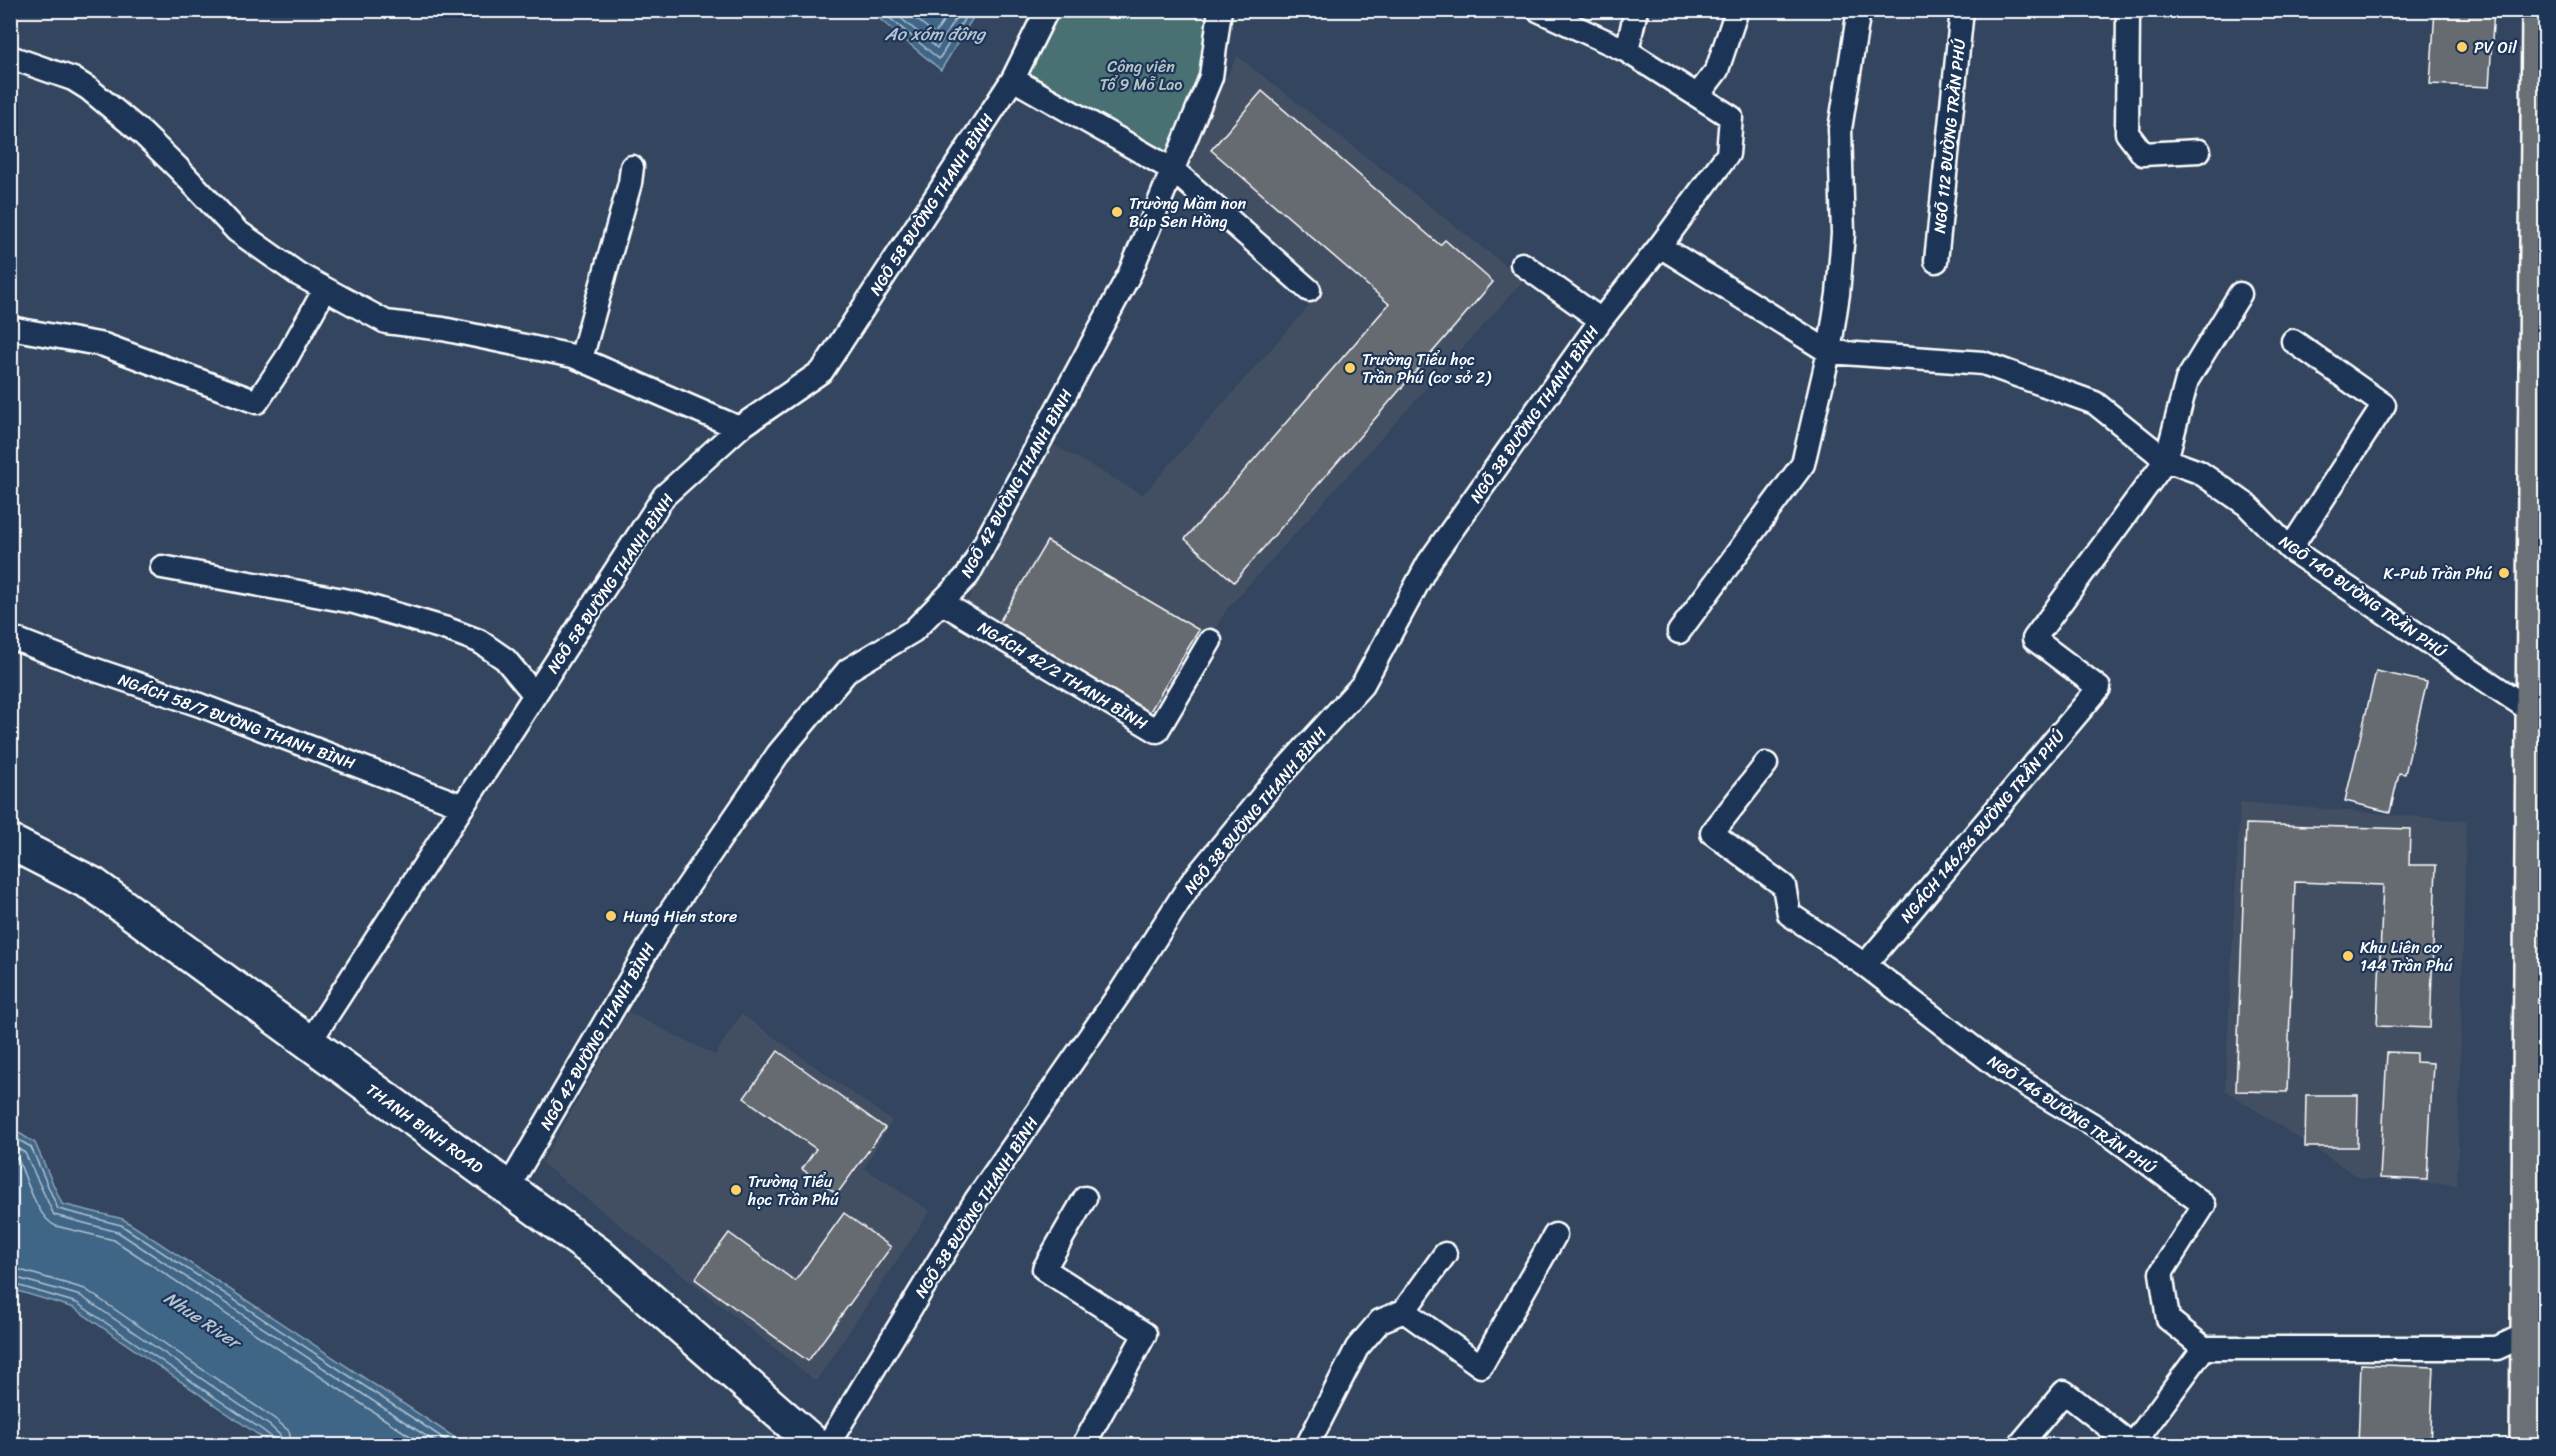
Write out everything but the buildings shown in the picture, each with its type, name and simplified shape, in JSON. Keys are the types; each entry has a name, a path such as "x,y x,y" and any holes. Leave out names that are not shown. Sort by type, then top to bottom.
{"highway":[{"path":"2527,1446 2537,1333 2533,712 2539,10"}],"street":[{"name":"THANH BINH ROAD","path":"10,842 94,885 598,1254 817,1446"}],"lane":[{"name":"NGÕ 58 ĐƯỜNG THANH BÌNH","path":"309,1043 664,496 739,428 822,371 1013,79 1047,10"},
{"name":"NGÕ 42 ĐƯỜNG THANH BÌNH","path":"508,1188 666,918 778,754 848,670 913,631 968,575 1130,273 1211,77 1220,10"},
{"path":"1538,10 1628,51 1731,117 1728,154 1660,246"},
{"path":"1628,51 1636,10"},
{"path":"1698,95 1717,70 1737,10"},
{"path":"1679,632 1803,464 1829,352 1838,294 1843,234 1840,129 1859,10"},
{"name":"NGÕ 112 ĐƯỜNG TRẦN PHÚ","path":"1936,261 1962,10"},
{"path":"2128,10 2127,133 2143,154 2199,151"},
{"path":"10,57 73,79 89,89 171,161 237,231 298,274 386,322 443,329 580,359 739,428"},
{"path":"1013,79 1173,170 1309,290"},
{"path":"580,359 630,183 632,167"},
{"name":"NGÕ 140 ĐƯỜNG TRẦN PHÚ","path":"1660,246 1829,352 1983,363 2095,403 2166,460 2199,472 2247,505 2280,542 2533,712"},
{"name":"NGÕ 38 ĐƯỜNG THANH BÌNH","path":"827,1446 976,1200 1122,990 1191,882 1273,783 1363,684 1429,562 1601,320 1660,246"},
{"path":"1522,264 1601,320"},
{"path":"10,328 104,345 257,402 285,360 326,290"},
{"path":"2166,460 2187,380 2240,294"},
{"path":"2290,549 2384,405 2293,341"},
{"name":"NGÁCH 146/36 ĐƯỜNG TRẦN PHÚ","path":"1865,965 2099,688 2034,639 2166,460"},
{"path":"162,567 354,602 447,629 479,641 505,658 535,695"},
{"name":"NGÁCH 42/2 THANH BÌNH","path":"941,602 1157,731 1210,641"},
{"name":"NGÁCH 58/7 ĐƯỜNG THANH BÌNH","path":"10,637 87,667 197,704 463,806"},
{"name":"NGÕ 146 ĐƯỜNG TRẦN PHÚ","path":"1766,764 1712,833 1784,886 1789,914 1865,965 2005,1072 2113,1137 2204,1204 2161,1273 2168,1319 2204,1348"},
{"path":"1083,1446 1145,1334 1044,1269 1086,1198"},
{"path":"1404,1311 1481,1366 1555,1235"},
{"path":"1307,1446 1357,1348 1380,1321 1404,1311 1445,1254"},
{"path":"2019,1446 2064,1392 2132,1445 2204,1348 2497,1348 2537,1333"}],"shaded area":[{"name":"Trường Tiểu học Trần Phú (cơ sở 2)","path":"1237,56 1524,280 1227,609 1157,726 963,609 1054,445 1143,495 1322,291 1182,168"},
{"name":"Khu Liên cơ 144 Trần Phú","path":"2240,802 2466,821 2457,1185 2360,1178 2225,1090"},
{"name":"Trường Tiểu học Trần Phú","path":"628,1012 715,1055 741,1014 892,1121 864,1168 930,1211 816,1381 542,1163"}],"green space":[{"name":"Công viên Tổ 9 Mỗ Lao","path":"1047,11 1220,11 1173,170 1013,79"}],"water":[{"name":"Ao xóm đông","path":"870,11 977,11 941,70"},
{"name":"Nhue River","path":"11,1128 35,1143 62,1204 123,1219 466,1445 273,1445 74,1308 11,1289"}],"place":[{"name":"PV Oil","path":"2462,47"},
{"name":"Trường Mầm non Búp Sen Hồng","path":"1117,212"},
{"name":"Trường Tiểu học Trần Phú (cơ sở 2)","path":"1350,368"},
{"name":"K-Pub Trần Phú","path":"2504,573"},
{"name":"Hung Hien store","path":"611,916"},
{"name":"Khu Liên cơ 144 Trần Phú","path":"2348,956"},
{"name":"Trường Tiểu học Trần Phú","path":"736,1190"}]}
